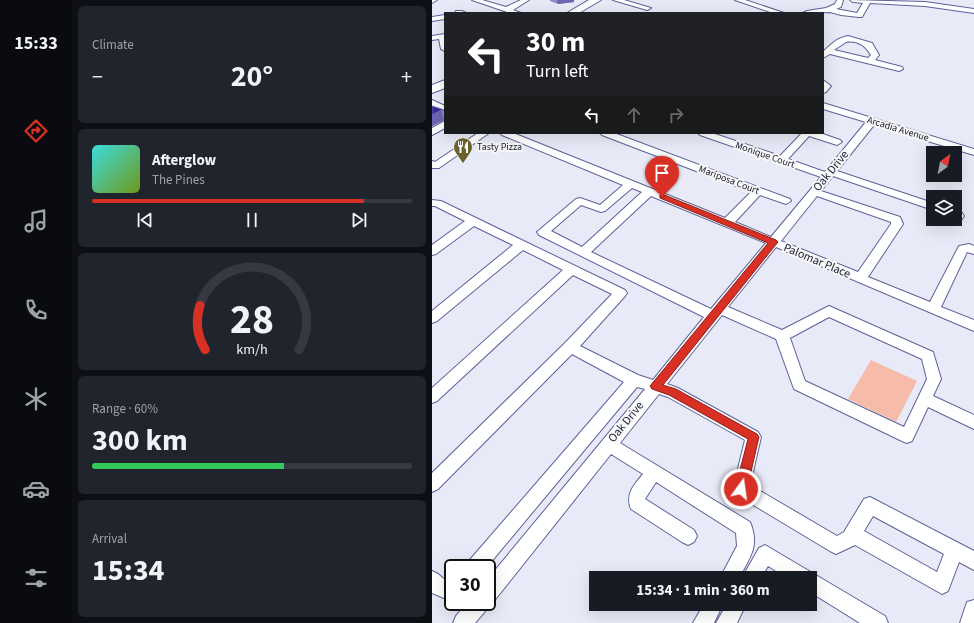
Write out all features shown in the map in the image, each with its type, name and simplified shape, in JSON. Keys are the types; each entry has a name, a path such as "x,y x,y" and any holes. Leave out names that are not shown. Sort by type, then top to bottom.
{"main road":[{"path":"576,12 596,0"},
{"path":"432,90 444,84"}],"street":[{"path":"475,0 514,12"},
{"path":"507,10 526,0"},
{"path":"616,0 647,8"},
{"path":"738,0 777,12"},
{"path":"813,12 830,9 838,5 840,0"},
{"path":"853,0 867,4 925,4 974,11"},
{"path":"960,9 968,0"},
{"path":"830,9 859,15 867,4"},
{"path":"432,19 444,17"},
{"path":"432,38 443,36"},
{"path":"826,53 842,39 847,38 869,44 876,55 870,61"},
{"path":"826,53 870,61 899,69"},
{"name":"Arcadia Avenue","path":"824,106 974,152"},
{"name":"Oak Drive","path":"496,583 872,121"},
{"path":"432,132 444,125"},
{"path":"432,164 435,166 483,134"},
{"name":"Palomar Place","path":"507,134 774,242 974,326"},
{"name":"Mariposa Court","path":"608,134 786,201"},
{"name":"Monique Court","path":"705,134 782,160 926,205"},
{"path":"782,160 806,134"},
{"path":"813,134 837,142"},
{"path":"631,184 600,210 580,201 543,232 582,253 696,307 716,312 782,336 829,311 928,356 934,379 907,436 799,385 782,336"},
{"path":"727,223 758,191"},
{"path":"582,253 649,192"},
{"path":"815,192 896,220 896,224 860,279"},
{"path":"432,203 437,203 621,293 570,347 432,484"},
{"path":"432,251 473,221"},
{"path":"432,318 522,244"},
{"path":"933,309 963,249 969,248 974,250"},
{"path":"432,397 572,269"},
{"path":"570,347 634,380 673,392 754,437 741,489 836,545 850,538 870,505 974,561"},
{"path":"482,559 634,380"},
{"path":"925,400 974,422"},
{"path":"608,444 744,528 746,547 733,571"},
{"path":"654,472 637,495 637,503 688,536"},
{"path":"853,534 942,585 954,551"},
{"path":"755,571 765,554 793,571"},
{"path":"432,580 439,588 444,589"},
{"path":"817,586 878,623"},
{"path":"970,623 974,609"},
{"path":"463,623 473,611"},
{"path":"703,623 710,611"},
{"path":"726,623 733,611"}],"shaded area":[{"path":"871,360 917,381 896,422 848,399"}],"building":[{"path":"432,106 444,110 432,115"}],"place":[{"name":"Tasty Pizza","path":"463,164"}],"route":[{"path":"662,197 774,242 655,386 673,392 754,437 741,489"}]}
